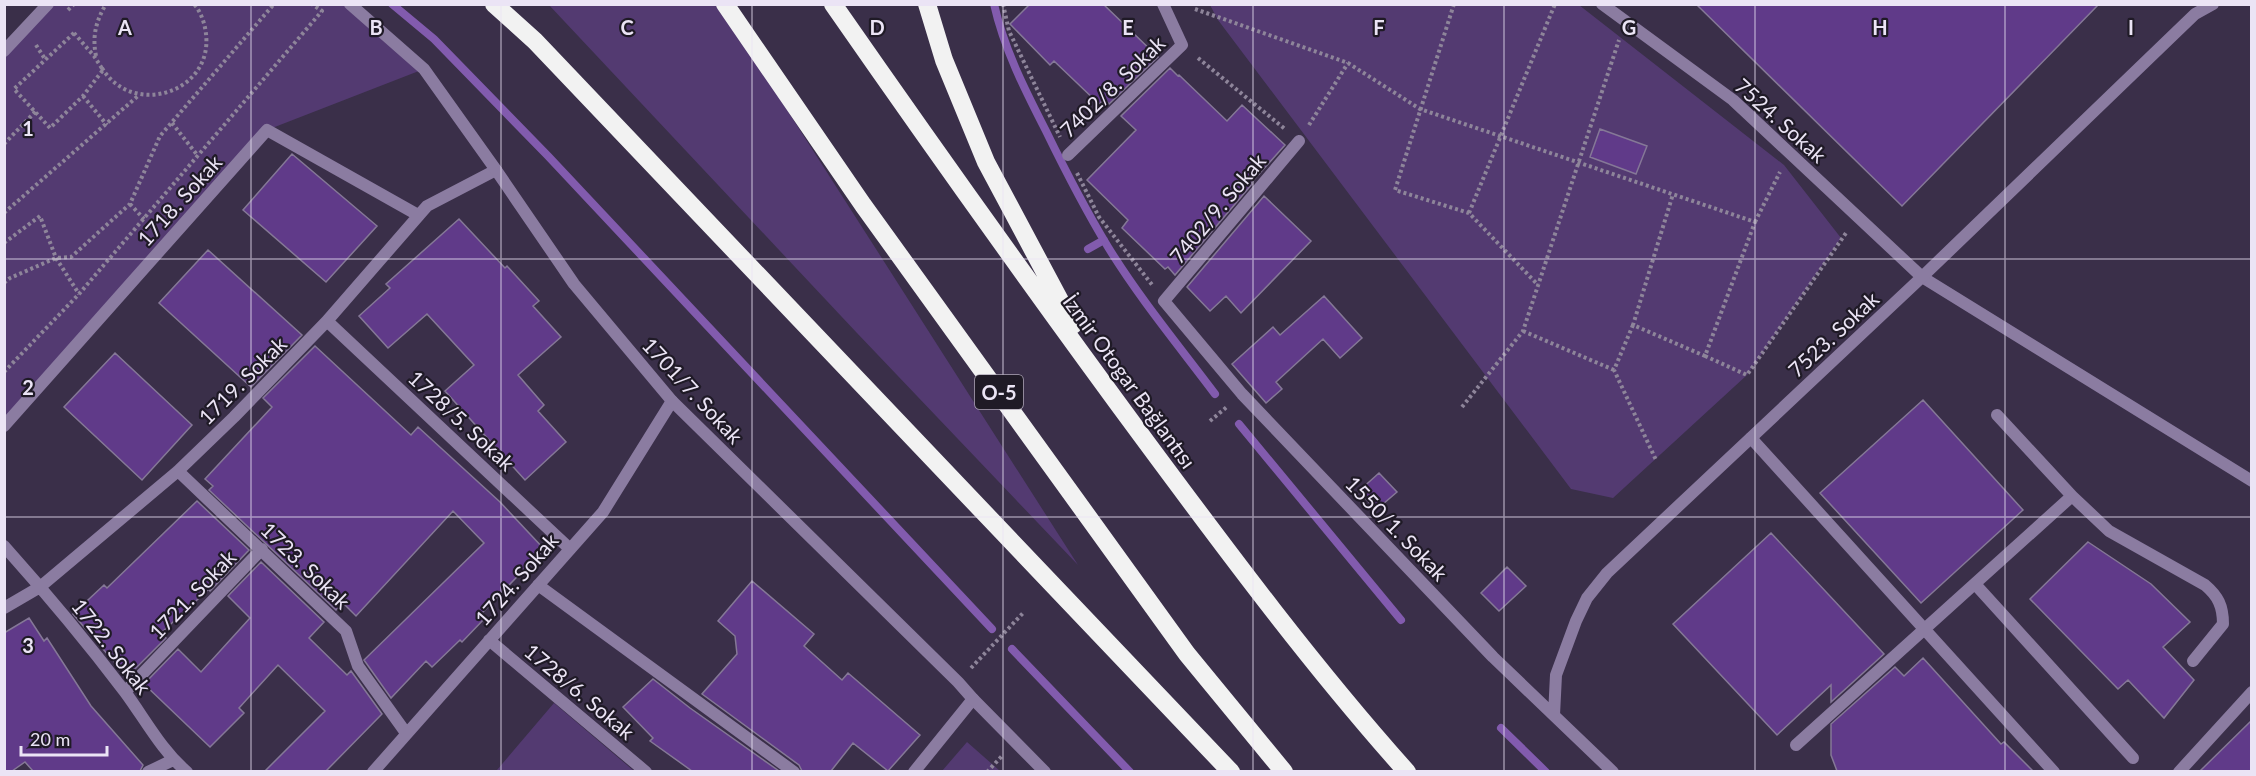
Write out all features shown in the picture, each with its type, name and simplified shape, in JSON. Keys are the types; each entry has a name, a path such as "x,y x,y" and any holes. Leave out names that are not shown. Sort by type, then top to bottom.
{"highway":[{"path":"494,4 544,50 1231,771"},
{"name":"O-5","path":"724,4 863,205 1180,645 1284,771"},
{"name":"İzmir Otogar Bağlantısı","path":"832,4 1106,388 1226,550 1378,739 1407,771"},
{"path":"927,4 945,60 986,162 1106,388"}],"street":[{"path":"4,51 48,4"},
{"name":"1701/7. Sokak","path":"350,4 424,69 574,284 672,401 958,682 1045,771"},
{"path":"1163,4 1182,45"},
{"name":"7524. Sokak","path":"1602,4 1733,100 1922,277 2252,482"},
{"name":"7523. Sokak","path":"1554,715 1556,675 1576,621 1587,598 1607,573 1922,277 2197,9 2213,4"},
{"name":"7402/8. Sokak","path":"1068,155 1182,45"},
{"name":"1718. Sokak","path":"4,426 267,130 418,215"},
{"name":"7402/9. Sokak","path":"1164,301 1299,141"},
{"name":"1719. Sokak","path":"4,608 40,587 178,471 327,321 427,206 496,170"},
{"name":"1550/1. Sokak","path":"1164,301 1242,394 1493,657 1613,771"},
{"name":"1728/5. Sokak","path":"327,321 569,548"},
{"name":"1724. Sokak","path":"373,771 603,512 672,401"},
{"path":"1996,415 2072,496 2109,531 2214,592 2220,602 2223,624 2193,661"},
{"path":"1751,438 2054,771"},
{"name":"1723. Sokak","path":"178,471 346,631 357,666 406,732"},
{"path":"1796,745 2072,496"},
{"name":"1722. Sokak","path":"4,546 125,692 173,760 187,771"},
{"name":"1721. Sokak","path":"125,692 262,549"},
{"path":"1975,584 2133,758"},
{"path":"538,585 794,771"},
{"name":"1728/6. Sokak","path":"489,640 646,771"},
{"path":"2179,771 2250,697"},
{"path":"914,771 973,699"},
{"path":"148,771 173,760"}],"path":[{"path":"103,70 96,54 94,35 98,18 106,4"},
{"path":"103,70 83,96 50,128 14,89 74,33 119,87 140,95 159,95 177,90 192,78 202,62 207,43 205,25 194,4"},
{"path":"4,283 10,278 56,258 71,257 130,204 160,136 274,4"},
{"path":"4,372 79,294 322,12 312,4"},
{"path":"1004,4 1009,31 1099,217 1164,301"},
{"path":"1454,4 1395,190 1469,213 1538,285"},
{"path":"1469,213 1555,4"},
{"path":"1195,9 1348,63 1420,109 1755,222"},
{"path":"1462,407 1523,331 1577,162 1626,22"},
{"path":"1182,45 1299,141 1348,63"},
{"path":"4,213 140,95"},
{"path":"83,96 107,125"},
{"path":"4,144 36,111"},
{"path":"172,123 198,156"},
{"path":"1705,357 1755,222 1784,165"},
{"path":"1614,370 1633,325 1673,194"},
{"path":"130,204 144,219"},
{"path":"4,243 40,216 56,258 79,294"},
{"path":"1633,325 1747,375 1846,233 1838,225"},
{"path":"1523,331 1614,370 1656,460"},
{"path":"958,682 1024,612"}],"shaded area":[{"path":"350,4 424,69 267,130 5,426 4,51 48,5"},
{"path":"549,5 720,5 1078,565 857,333"},
{"path":"1210,5 1579,5 1784,165 1841,238 1747,375 1613,498 1571,489 1218,20"},
{"path":"554,703 634,771 497,770"},
{"path":"967,742 1000,771 942,771"}],"building":[{"path":"1030,4 1103,4 1158,57 1109,104 1104,99 1099,104 1054,61 1050,65 1010,24"},
{"path":"1696,4 2099,4 1902,206"},
{"path":"1170,68 1227,121 1242,105 1285,145 1175,275 1168,267 1165,269 1122,228 1128,220 1087,180 1136,130 1121,116"},
{"path":"1600,129 1647,146 1636,174 1590,157"},
{"path":"292,154 377,226 326,282 243,210"},
{"path":"1264,196 1311,241 1241,313 1226,296 1210,311 1187,287"},
{"path":"459,219 539,301 533,306 561,337 518,375 544,405 538,411 566,442 525,480 445,391 474,365 427,314 388,348 359,316 390,288 386,284"},
{"path":"208,250 302,335 251,387 159,303"},
{"path":"1324,296 1362,338 1340,358 1323,339 1276,382 1282,389 1266,403 1232,364 1273,327 1280,335"},
{"path":"315,346 411,435 418,427 500,502 544,549 482,613 486,617 462,642 460,640 432,667 426,661 391,698 364,660 484,543 453,511 356,616 343,603 336,610 209,490 213,486 205,479 272,407 263,398"},
{"path":"115,353 192,425 142,480 64,407"},
{"path":"1923,400 2023,510 1921,603 1820,493"},
{"path":"1379,473 1397,492 1376,510 1359,491"},
{"path":"197,501 249,550 210,591 209,589 161,633 166,638 127,677 73,614 104,585 107,588"},
{"path":"1771,533 1884,654 1831,702 1831,685 1777,735 1673,624"},
{"path":"2088,542 2151,584 2190,622 2163,647 2194,680 2164,718 2128,680 2118,689 2030,599"},
{"path":"261,562 324,622 309,638 347,675 351,671 382,714 326,771 265,771 325,711 278,665 239,708 244,713 210,747 144,684 178,649 201,672 250,618 228,596"},
{"path":"1507,567 1526,586 1499,611 1481,593"},
{"path":"752,581 814,634 804,646 842,680 848,673 920,735 888,771 853,743 831,771 802,771 799,765 702,694 737,654 735,636 718,621"},
{"path":"29,618 44,641 47,638 91,706 143,765 140,771 33,771 25,762 12,771 4,771 4,633"},
{"path":"1923,658 2001,744 2004,742 2033,771 1837,771 1831,755 1831,724 1895,667 1904,676"},
{"path":"653,679 779,771 692,771 650,741 653,738 623,707"},
{"path":"2252,720 2252,771 2200,771"}],"waterway":[{"path":"392,4 434,39 548,156 992,629"},
{"path":"994,4 1003,37 1023,85 1091,218 1133,285 1215,394"},
{"path":"1088,249 1104,240"},
{"path":"1239,424 1401,620"},
{"path":"1012,649 1130,772"},
{"path":"1501,728 1546,772"}]}
